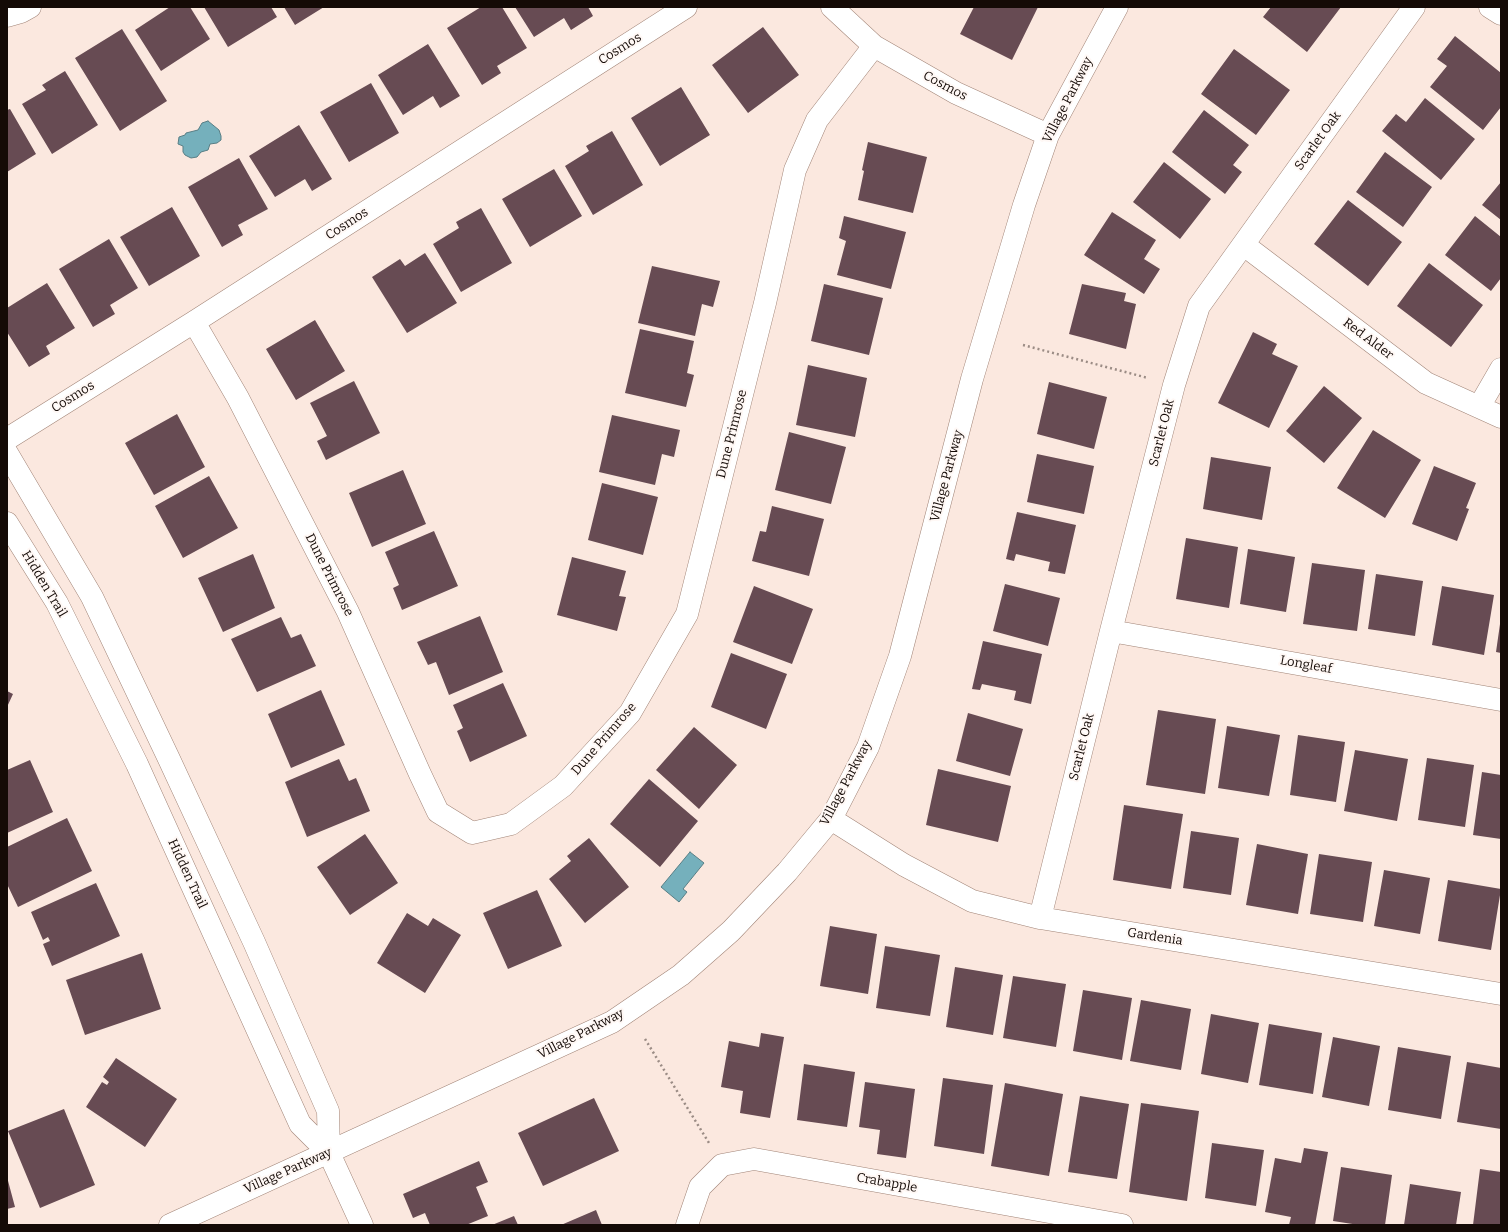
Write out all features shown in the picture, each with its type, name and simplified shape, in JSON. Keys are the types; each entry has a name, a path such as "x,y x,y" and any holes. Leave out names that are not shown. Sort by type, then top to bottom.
{"street":[{"path":"7,16 21,12 30,7"},
{"name":"Cosmos","path":"7,439 194,322 686,7"},
{"name":"Cosmos","path":"832,7 874,46 956,93 1048,135"},
{"name":"Village Parkway","path":"170,1225 612,1022 681,974 731,931 787,872 830,819 868,747 900,656 972,379 1024,204 1048,135 1117,7"},
{"name":"Scarlet Oak","path":"1040,918 1174,385 1200,306 1414,7"},
{"path":"1490,7 1501,14"},
{"name":"Dune Primrose","path":"194,322 238,398 348,612 438,812 472,834 511,824 563,786 630,713 687,614 765,303 795,170 817,120 874,46"},
{"name":"Red Alder","path":"1244,245 1426,382 1501,417"},
{"path":"1478,407 1501,369"},
{"path":"7,453 92,597 244,921 328,1111 329,1153"},
{"name":"Hidden Trail","path":"7,523 57,603 137,764 300,1124 329,1153 362,1225"},
{"name":"Longleaf","path":"1111,631 1501,700"},
{"name":"Gardenia","path":"830,819 904,866 972,901 1040,918 1501,994"},
{"name":"Crabapple","path":"722,1165 754,1158 1122,1225"},
{"path":"687,1225 700,1187 722,1165"}],"path":[{"path":"1023,345 1174,385"},
{"path":"646,1039 722,1165"}],"water":[{"path":"208,121 219,130 221,140 217,143 210,144 208,150 201,152 197,157 191,158 185,155 183,152 183,146 178,144 179,137 185,135 186,133 198,130 202,123"},
{"path":"690,852 704,863 683,889 687,892 679,902 661,887"}],"building":[{"path":"170,7 190,7 210,39 161,71 135,30"},
{"path":"204,7 271,7 277,17 228,47"},
{"path":"284,7 324,7 295,25"},
{"path":"481,7 502,7 527,48 497,66 501,73 482,85 447,28"},
{"path":"515,7 588,7 593,16 571,30 564,18 534,37"},
{"path":"974,7 1038,7 1012,60 960,34"},
{"path":"1271,7 1341,7 1307,52 1263,17"},
{"path":"763,27 799,75 748,113 712,65"},
{"path":"122,29 167,101 120,131 75,58"},
{"path":"1455,36 1501,73 1501,107 1483,130 1430,87 1447,66 1437,59"},
{"path":"428,44 460,96 440,108 433,96 403,115 378,75"},
{"path":"1234,49 1290,90 1256,135 1201,94"},
{"path":"65,71 98,125 52,154 22,104 46,90 42,85"},
{"path":"371,83 399,133 349,162 320,112"},
{"path":"681,87 710,135 660,166 631,118"},
{"path":"1425,98 1475,139 1441,180 1382,131 1396,114 1406,122"},
{"path":"10,109 36,154 7,172 7,110"},
{"path":"1204,110 1249,145 1233,165 1242,172 1225,194 1172,152"},
{"path":"299,125 332,179 312,191 305,179 275,197 249,156"},
{"path":"612,131 643,185 593,215 565,166 589,151 586,146"},
{"path":"868,142 927,157 913,213 858,200"},
{"path":"1385,152 1432,187 1403,227 1356,192"},
{"path":"239,158 268,209 238,225 243,235 222,247 188,187"},
{"path":"1164,162 1211,199 1180,239 1133,202"},
{"path":"554,169 582,216 530,247 502,199"},
{"path":"1501,182 1501,220 1482,205"},
{"path":"1348,200 1402,242 1368,286 1314,244"},
{"path":"172,207 200,256 149,286 120,237"},
{"path":"481,208 512,263 461,292 433,244 459,228 456,222"},
{"path":"1112,212 1156,240 1144,259 1160,269 1144,294 1084,255"},
{"path":"844,216 906,232 891,289 837,275 846,241 839,238"},
{"path":"1475,216 1501,237 1501,278 1491,291 1445,255"},
{"path":"109,239 138,288 110,305 115,314 93,327 59,269"},
{"path":"425,253 457,303 407,333 372,277 400,259 405,266"},
{"path":"1429,263 1483,305 1451,347 1397,306"},
{"path":"652,266 720,281 713,307 702,304 695,336 638,323"},
{"path":"47,283 75,328 46,346 50,354 29,367 7,332 7,308"},
{"path":"824,284 883,298 869,355 811,341"},
{"path":"1082,284 1126,293 1124,301 1136,304 1126,349 1069,334"},
{"path":"315,320 345,371 296,400 266,349"},
{"path":"640,329 694,341 687,373 694,375 686,407 625,393"},
{"path":"1253,332 1277,344 1272,354 1298,366 1269,428 1218,403"},
{"path":"808,365 867,378 855,437 796,425"},
{"path":"354,381 380,433 326,460 317,441 327,436 310,403"},
{"path":"1049,382 1107,397 1094,449 1037,434"},
{"path":"1324,386 1362,418 1324,463 1286,431"},
{"path":"177,414 205,467 154,495 125,443"},
{"path":"612,415 680,430 674,457 662,454 655,485 599,472"},
{"path":"1373,430 1421,460 1385,518 1337,488"},
{"path":"789,432 846,447 831,504 775,490"},
{"path":"1037,454 1094,466 1084,514 1027,502"},
{"path":"1211,457 1271,467 1262,520 1203,509"},
{"path":"1434,466 1476,483 1466,508 1469,509 1457,541 1412,524"},
{"path":"403,470 426,524 372,547 349,493"},
{"path":"209,476 238,528 183,558 155,506"},
{"path":"602,483 658,497 643,555 588,540"},
{"path":"772,506 824,519 809,576 752,561 760,531 766,532"},
{"path":"1017,512 1076,525 1065,574 1048,571 1050,562 1016,554 1014,561 1006,559"},
{"path":"434,531 458,586 402,610 393,588 399,585 385,552"},
{"path":"1186,538 1238,547 1229,608 1176,599"},
{"path":"1248,549 1295,557 1286,612 1240,604"},
{"path":"253,554 275,608 223,632 198,578"},
{"path":"572,557 626,571 619,596 626,597 617,631 557,615"},
{"path":"1312,563 1365,570 1357,631 1303,624"},
{"path":"1376,574 1423,581 1415,636 1368,629"},
{"path":"1005,584 1060,598 1048,646 993,631"},
{"path":"754,586 813,609 792,664 733,642"},
{"path":"1442,586 1494,595 1484,655 1432,645"},
{"path":"480,616 503,672 449,695 436,662 428,665 417,642"},
{"path":"281,617 291,638 301,634 316,666 257,692 231,639"},
{"path":"1501,624 1501,653 1496,652"},
{"path":"983,641 1042,654 1031,704 1014,700 1016,691 982,684 980,690 972,689"},
{"path":"731,653 787,674 766,729 711,707"},
{"path":"503,683 527,736 470,762 457,731 463,728 453,705"},
{"path":"321,690 345,745 291,768 268,714"},
{"path":"7,691 13,694 7,707"},
{"path":"1158,710 1216,719 1205,794 1146,785"},
{"path":"968,713 1023,729 1010,776 956,761"},
{"path":"1227,726 1280,735 1269,796 1218,788"},
{"path":"694,727 737,765 699,809 656,770"},
{"path":"1298,735 1345,742 1336,802 1290,795"},
{"path":"1355,750 1408,759 1397,821 1344,811"},
{"path":"1427,758 1474,765 1465,827 1418,820"},
{"path":"339,759 349,781 356,778 370,811 307,837 285,782"},
{"path":"30,760 53,812 7,833 7,770"},
{"path":"938,769 1011,786 998,842 926,825"},
{"path":"1482,772 1501,775 1501,839 1473,835"},
{"path":"649,779 698,821 660,867 610,824"},
{"path":"1124,805 1183,814 1171,889 1113,880"},
{"path":"67,818 92,871 18,907 7,884 7,847"},
{"path":"1191,831 1239,838 1231,895 1183,888"},
{"path":"365,834 398,883 350,915 317,867"},
{"path":"589,838 629,887 585,923 549,879 571,861 567,856"},
{"path":"1257,844 1308,854 1298,914 1246,905"},
{"path":"1319,854 1372,862 1363,922 1310,914"},
{"path":"1384,870 1430,878 1420,934 1374,926"},
{"path":"1448,880 1501,889 1491,950 1438,941"},
{"path":"96,883 120,936 52,966 43,944 50,941 48,937 43,940 31,912"},
{"path":"537,890 562,946 508,969 483,913"},
{"path":"407,913 428,926 433,918 461,935 425,993 377,963"},
{"path":"830,926 877,934 868,994 820,986"},
{"path":"885,946 940,955 930,1016 876,1008"},
{"path":"142,953 161,1009 85,1035 66,980"},
{"path":"955,967 1003,975 993,1035 946,1027"},
{"path":"1013,976 1066,984 1056,1047 1003,1038"},
{"path":"1083,990 1132,998 1122,1060 1073,1051"},
{"path":"1141,1000 1191,1009 1181,1070 1130,1061"},
{"path":"1211,1014 1259,1023 1248,1083 1201,1074"},
{"path":"1269,1024 1322,1033 1313,1094 1259,1085"},
{"path":"761,1033 784,1037 770,1118 740,1113 743,1091 721,1087 729,1041 759,1047"},
{"path":"1333,1037 1380,1046 1369,1106 1322,1097"},
{"path":"1398,1047 1451,1056 1441,1119 1388,1110"},
{"path":"116,1058 177,1099 145,1147 86,1107 102,1082 107,1085 109,1082 103,1077"},
{"path":"1467,1062 1501,1068 1501,1129 1457,1122"},
{"path":"804,1064 855,1072 847,1127 797,1120"},
{"path":"943,1078 993,1085 984,1154 934,1146"},
{"path":"865,1082 915,1089 906,1158 877,1154 880,1130 859,1127"},
{"path":"1005,1083 1063,1094 1049,1176 991,1166"},
{"path":"1080,1096 1129,1104 1117,1179 1068,1172"},
{"path":"594,1098 619,1151 543,1186 518,1133"},
{"path":"1141,1103 1199,1111 1187,1201 1129,1192"},
{"path":"64,1109 95,1185 40,1208 8,1131"},
{"path":"1212,1143 1264,1150 1256,1206 1205,1198"},
{"path":"1304,1148 1328,1152 1315,1225 1289,1225 1291,1217 1265,1212 1275,1158 1301,1163"},
{"path":"479,1161 488,1182 476,1187 488,1216 466,1225 430,1225 425,1213 413,1218 403,1194"},
{"path":"1341,1167 1392,1175 1385,1225 1359,1225 1333,1221"},
{"path":"1480,1169 1501,1172 1501,1225 1473,1225"},
{"path":"7,1177 15,1207 7,1209"},
{"path":"1410,1184 1461,1192 1456,1225 1404,1225"},
{"path":"596,1210 602,1225 561,1225"},
{"path":"514,1216 518,1225 492,1225"}]}
